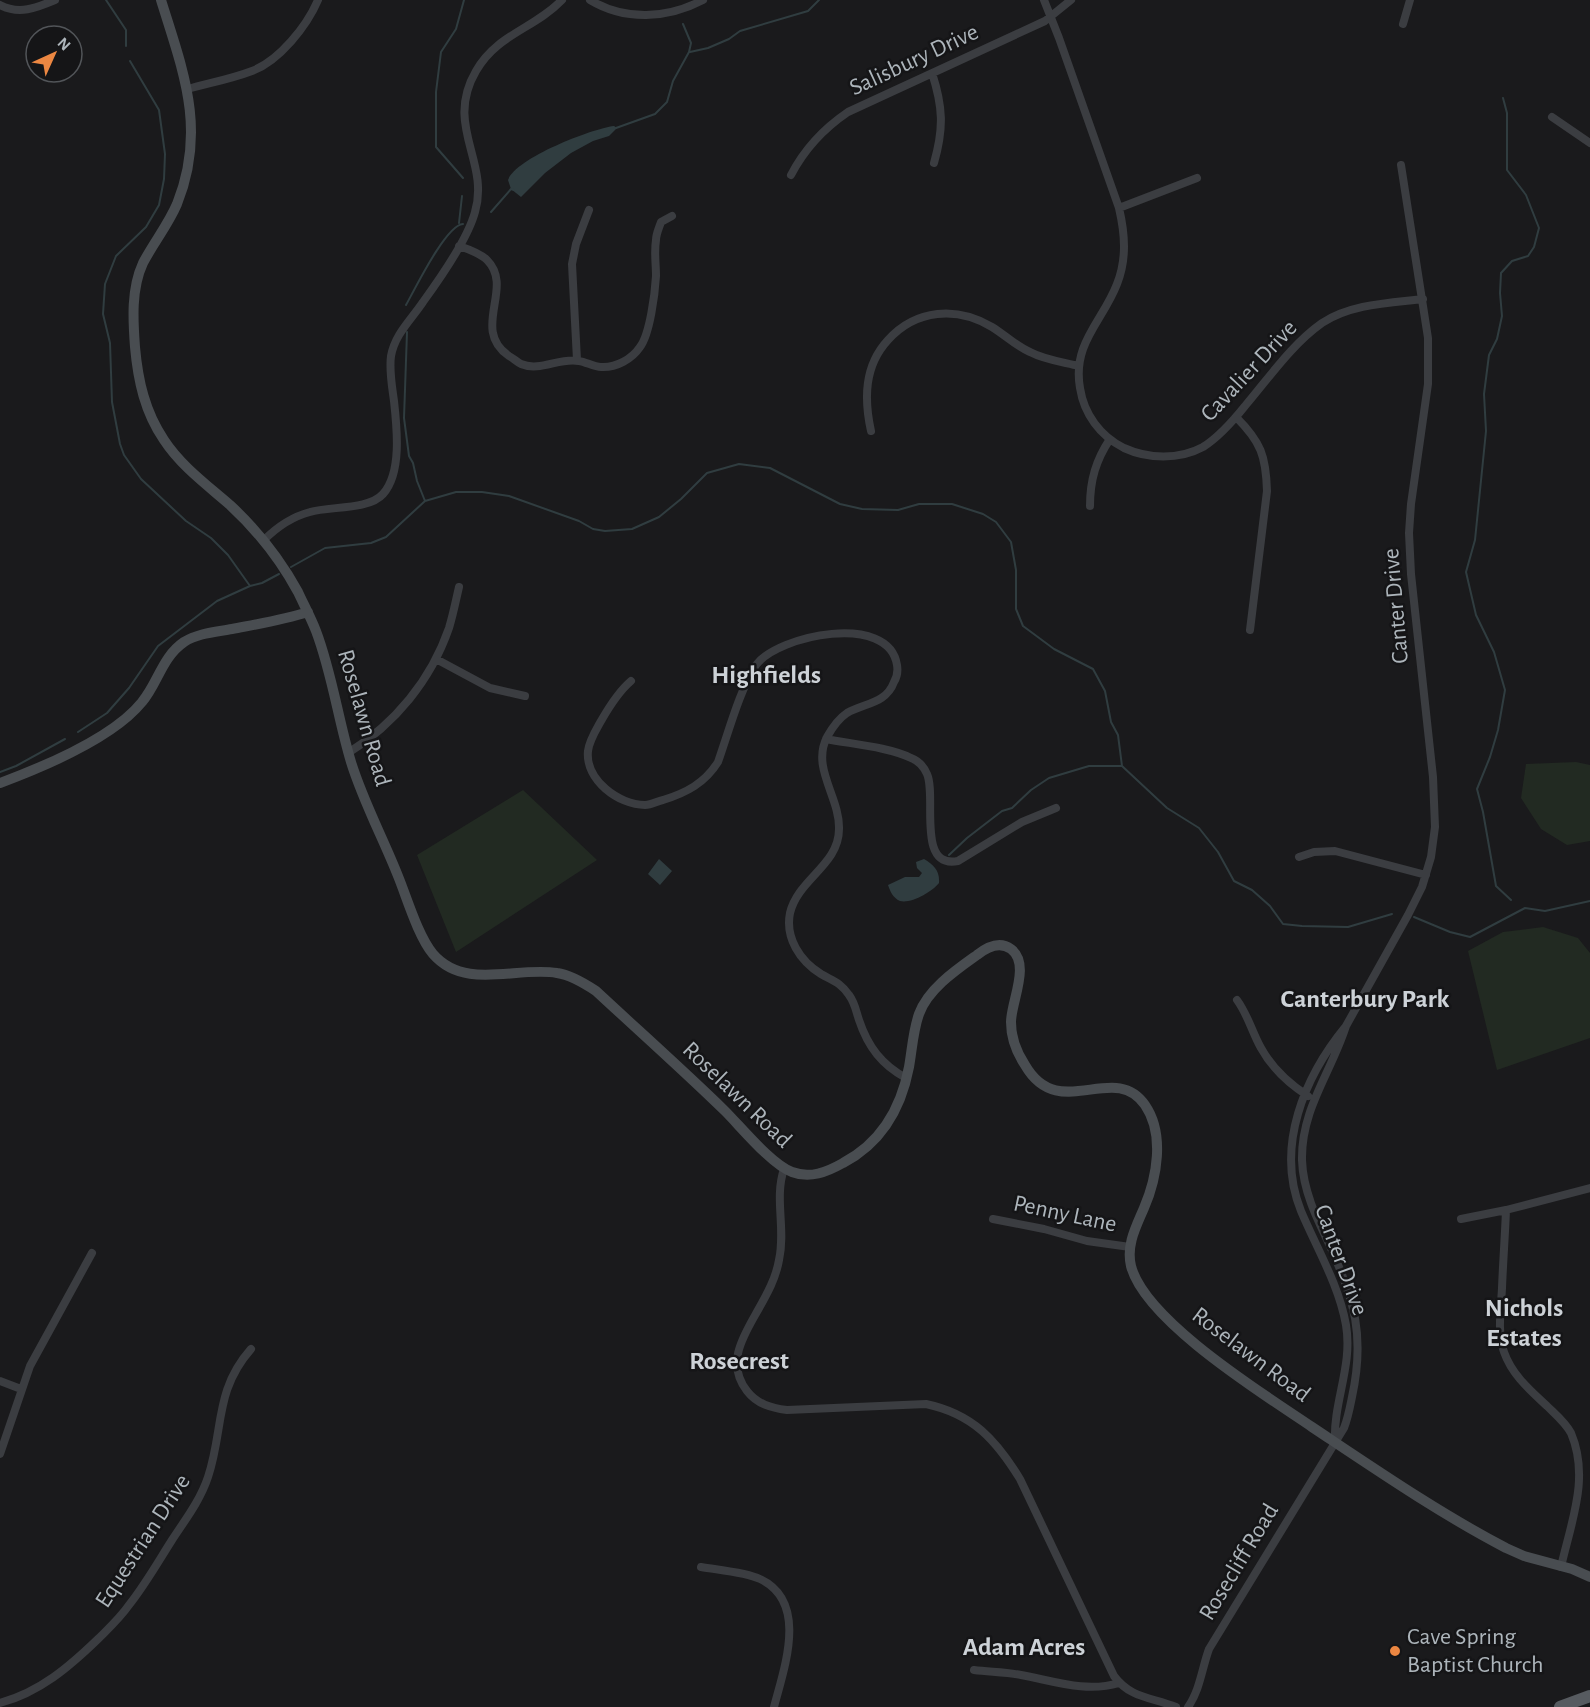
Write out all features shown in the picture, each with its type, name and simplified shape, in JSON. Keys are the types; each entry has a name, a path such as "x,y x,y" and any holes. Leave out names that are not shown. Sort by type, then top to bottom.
{"main road":[{"path":"1560,1707 1590,1696"}],"street":[{"path":"0,5 23,11 55,0"},
{"name":"Roselawn Road","path":"161,0 188,89 192,121 182,189 169,219 141,267 136,287 134,316 139,380 147,409 165,442 176,455 264,540 280,561 308,612 327,663 348,753 357,780 421,933 434,956 448,966 476,974 508,975 544,971 559,973 584,983 596,991 700,1087 773,1160 784,1168 801,1175 820,1173 851,1159 865,1149 886,1126 900,1101 918,1015 930,995 988,947 1001,945 1008,947 1020,962 1011,1012 1012,1034 1021,1058 1033,1078 1039,1084 1054,1091 1122,1089 1138,1097 1148,1110 1156,1135 1155,1168 1152,1185 1132,1234 1130,1247 1131,1266 1141,1287 1152,1301 1207,1354 1400,1485 1493,1541 1524,1556 1590,1577"},
{"path":"188,89 262,66 288,44 308,21 318,0"},
{"path":"264,540 282,524 301,515 370,502 383,494 393,475 396,450 390,372 393,350 402,328 422,304 459,246 471,223 478,199 477,178 463,117 470,83 493,48 542,17 562,0"},
{"path":"590,0 620,12 644,15 671,13 703,0"},
{"name":"Cavalier Drive","path":"1044,0 1119,208 1124,241 1122,270 1112,297 1087,338 1079,366 1080,390 1084,405 1097,427 1110,439 1120,446 1139,453 1162,457 1188,453 1205,446 1236,417 1297,344 1324,322 1339,313 1363,307 1423,299"},
{"name":"Salisbury Drive","path":"791,175 807,149 834,121 862,104 1051,17 1071,0"},
{"path":"1404,24 1410,0"},
{"path":"932,73 938,89 942,120 934,163"},
{"path":"1552,117 1590,142"},
{"name":"Canter Drive","path":"1335,1442 1335,1418 1347,1358 1346,1328 1336,1289 1300,1209 1293,1178 1291,1149 1293,1132 1305,1094 1408,915 1426,875 1433,846 1435,802 1411,574 1409,533 1428,384 1428,338 1401,165"},
{"path":"1119,208 1197,178"},
{"path":"577,360 573,264 576,244 589,210"},
{"path":"459,246 487,260 496,275 497,289 491,326 495,340 503,352 521,364 542,366 577,360 601,367 618,364 630,358 642,346 654,295 656,239 661,222 672,216"},
{"path":"871,431 867,386 877,354 886,342 903,327 929,315 950,313 967,316 993,327 1032,353 1079,366"},
{"path":"1236,417 1259,446 1265,462 1267,491 1250,630"},
{"path":"1090,506 1093,474 1110,439"},
{"path":"348,753 367,741 387,723 419,687 436,659 450,625 459,587"},
{"path":"0,783 72,751 119,724 142,703 170,654 186,641 203,634 281,620 308,612"},
{"path":"631,681 616,697 596,730 588,750 588,759 593,774 612,794 630,802 650,804 684,792 704,780 718,762 749,678 756,665 772,651 783,645 831,635 854,633 872,637 890,649 894,655 897,670 893,686 880,700 839,719 822,749 822,766 839,816 838,841 827,861 797,896 790,916 791,938 795,947 811,967 842,986 852,999 864,1032 879,1057 884,1064 906,1078"},
{"path":"436,659 502,692 525,696"},
{"path":"826,739 889,751 910,757 921,765 930,781 931,839 938,855 944,861 958,861 1022,822 1056,808"},
{"path":"1299,857 1314,852 1335,851 1426,875"},
{"path":"1237,1000 1270,1062 1290,1084 1314,1100"},
{"name":"Canter Drive","path":"1335,1442 1347,1421 1357,1375 1358,1337 1350,1294 1308,1195 1304,1181 1302,1144 1308,1116 1334,1061 1346,1026"},
{"path":"784,1168 779,1188 782,1237 778,1268 738,1351 739,1373 745,1388 757,1401 787,1410 926,1404 944,1408 970,1421 997,1447 1020,1479 1119,1683 1137,1695 1176,1707"},
{"path":"1461,1219 1590,1188"},
{"path":"1506,1210 1500,1323 1503,1350 1516,1375 1564,1423 1571,1433 1580,1458 1582,1481 1580,1504 1561,1567"},
{"name":"Penny Lane","path":"993,1219 1088,1241 1130,1247"},
{"path":"0,1454 21,1389 39,1348 92,1253"},
{"name":"Equestrian Drive","path":"0,1703 39,1687 59,1674 116,1622 142,1588 201,1494 211,1466 224,1396 241,1360 251,1349"},
{"path":"0,1381 21,1389"},
{"name":"Rosecliff Road","path":"1188,1707 1197,1690 1209,1649 1335,1442"},
{"path":"701,1567 755,1577 777,1592 782,1600 787,1613 790,1635 789,1648 774,1707"},
{"path":"974,1670 1020,1675 1087,1688 1099,1688 1119,1683"}],"shaded area":[{"path":"614,126 617,128 609,136 593,141 571,153 545,173 521,197 511,189 508,180 514,171 539,154 572,139"},
{"path":"1576,762 1590,765 1590,841 1567,845 1541,829 1521,798 1526,764"},
{"path":"523,790 597,860 456,952 417,855"},
{"path":"659,859 672,871 660,885 648,874"},
{"path":"924,859 936,869 939,883 915,899 898,900 888,885 905,877 919,877 922,873 917,868 916,862"},
{"path":"1543,927 1578,938 1590,953 1590,1038 1497,1070 1468,951 1503,932"}],"waterway":[{"path":"106,0 126,30 126,46"},
{"path":"463,178 436,147 436,92 441,52 456,29 464,0"},
{"path":"690,52 708,48 729,39 740,31 808,11 819,0"},
{"path":"616,128 655,114 667,102 673,81 689,52 691,43 683,24"},
{"path":"130,61 159,110 165,154 164,179 159,205 146,227 116,256 105,284 103,314 110,343 112,402 120,444 124,455 141,479 186,521 211,538 228,555 250,586"},
{"path":"1503,98 1507,113 1507,170 1526,195 1539,228 1534,247 1528,256 1512,261 1501,273 1502,316 1497,339 1489,355 1484,394 1486,431 1475,540 1466,572 1476,615 1494,652 1505,690 1498,730 1477,789 1496,886 1511,900"},
{"path":"491,212 511,189 514,190"},
{"path":"459,223 462,196"},
{"path":"406,305 440,246 456,227 463,224"},
{"path":"407,332 404,418 409,456 425,501"},
{"path":"291,567 325,548 371,543 386,537 425,501 456,492 482,492 509,496 579,521 593,529 605,531 632,529 659,517 707,473 739,464 770,468 840,504 862,509 898,510 919,504 952,504 983,514 996,522 1011,542 1016,570 1016,609 1023,626 1054,649 1093,669 1105,691 1111,722 1118,735 1122,766 1167,808 1199,828 1218,852 1234,881 1252,890 1270,906 1283,924 1348,927 1392,914"},
{"path":"78,732 107,713 129,688 158,646 217,601 279,574"},
{"path":"0,772 16,766 65,739"},
{"path":"949,855 1002,811 1012,808 1031,790 1049,778 1089,766 1122,766"},
{"path":"1414,917 1450,932 1470,937 1525,908 1545,911 1590,901"}],"place":[{"name":"Cave Spring Baptist Church","path":"1395,1651"}],"district":[{"name":"Highfields","path":"766,675"},
{"name":"Canterbury Park","path":"1365,999"},
{"name":"Nichols Estates","path":"1524,1323"},
{"name":"Rosecrest","path":"739,1361"},
{"name":"Adam Acres","path":"1024,1647"}]}
